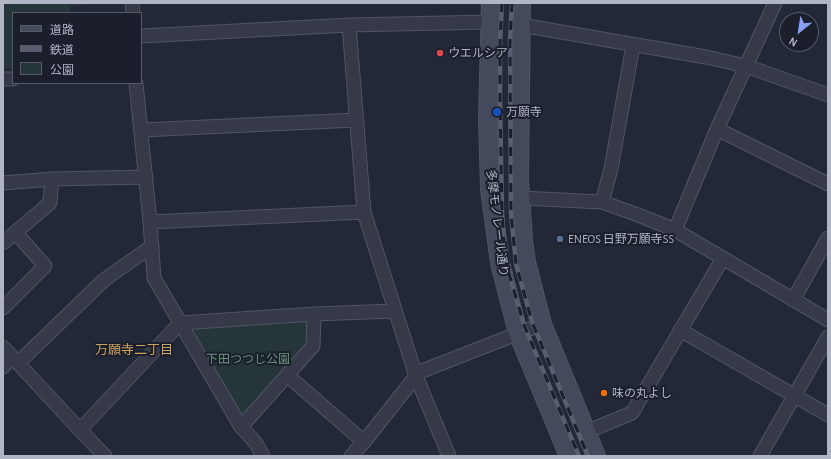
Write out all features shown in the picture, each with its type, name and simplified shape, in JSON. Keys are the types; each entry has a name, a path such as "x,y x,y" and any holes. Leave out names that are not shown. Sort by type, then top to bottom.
{"main road":[{"name":"多摩モノレール通り","path":"491,3 488,118 490,189 500,263 518,333 569,456"},
{"name":"多摩モノレール通り","path":"521,3 520,180 523,240 526,262 542,324 596,456"}],"street":[{"path":"675,230 717,128 775,3"},
{"path":"142,36 348,24 491,22"},
{"path":"348,24 354,76 356,120 364,212 416,376 449,456"},
{"path":"521,25 706,57 746,66 828,95"},
{"path":"602,202 610,169 633,44"},
{"path":"136,84 146,177 154,278 241,427 255,442 263,456"},
{"path":"141,130 356,120"},
{"path":"717,128 828,184"},
{"path":"3,182 52,179 146,177"},
{"path":"3,243 50,203 52,179"},
{"path":"521,198 602,202 675,230 828,320"},
{"path":"150,222 364,212"},
{"path":"3,308 45,266 16,233"},
{"path":"793,300 828,238"},
{"path":"3,367 15,360 104,280 152,246"},
{"path":"586,432 632,413 723,258"},
{"path":"80,430 180,323 314,314 395,311"},
{"path":"241,427 313,346 314,314"},
{"path":"351,456 364,442 416,376 422,371 542,324"},
{"path":"680,330 828,415"},
{"path":"760,456 828,337"},
{"path":"3,347 105,456"},
{"path":"287,375 364,442"}],"green space":[{"path":"3,3 108,3 70,6 70,12 12,12 12,68 3,69"},
{"name":"下田つつじ公園","path":"314,314 313,346 241,427 180,323"}],"railway":[{"path":"502,3 500,101 502,212 505,260 524,325 579,456"},
{"path":"512,3 510,42 511,213 516,264 532,322 588,456"}],"place":[{"name":"ウエルシア","path":"440,53"},
{"name":"万願寺","path":"497,112"},
{"name":"ENEOS 日野万願寺SS","path":"560,239"},
{"name":"味の丸よし","path":"604,393"}],"district":[{"name":"万願寺二丁目","path":"134,350"}]}
